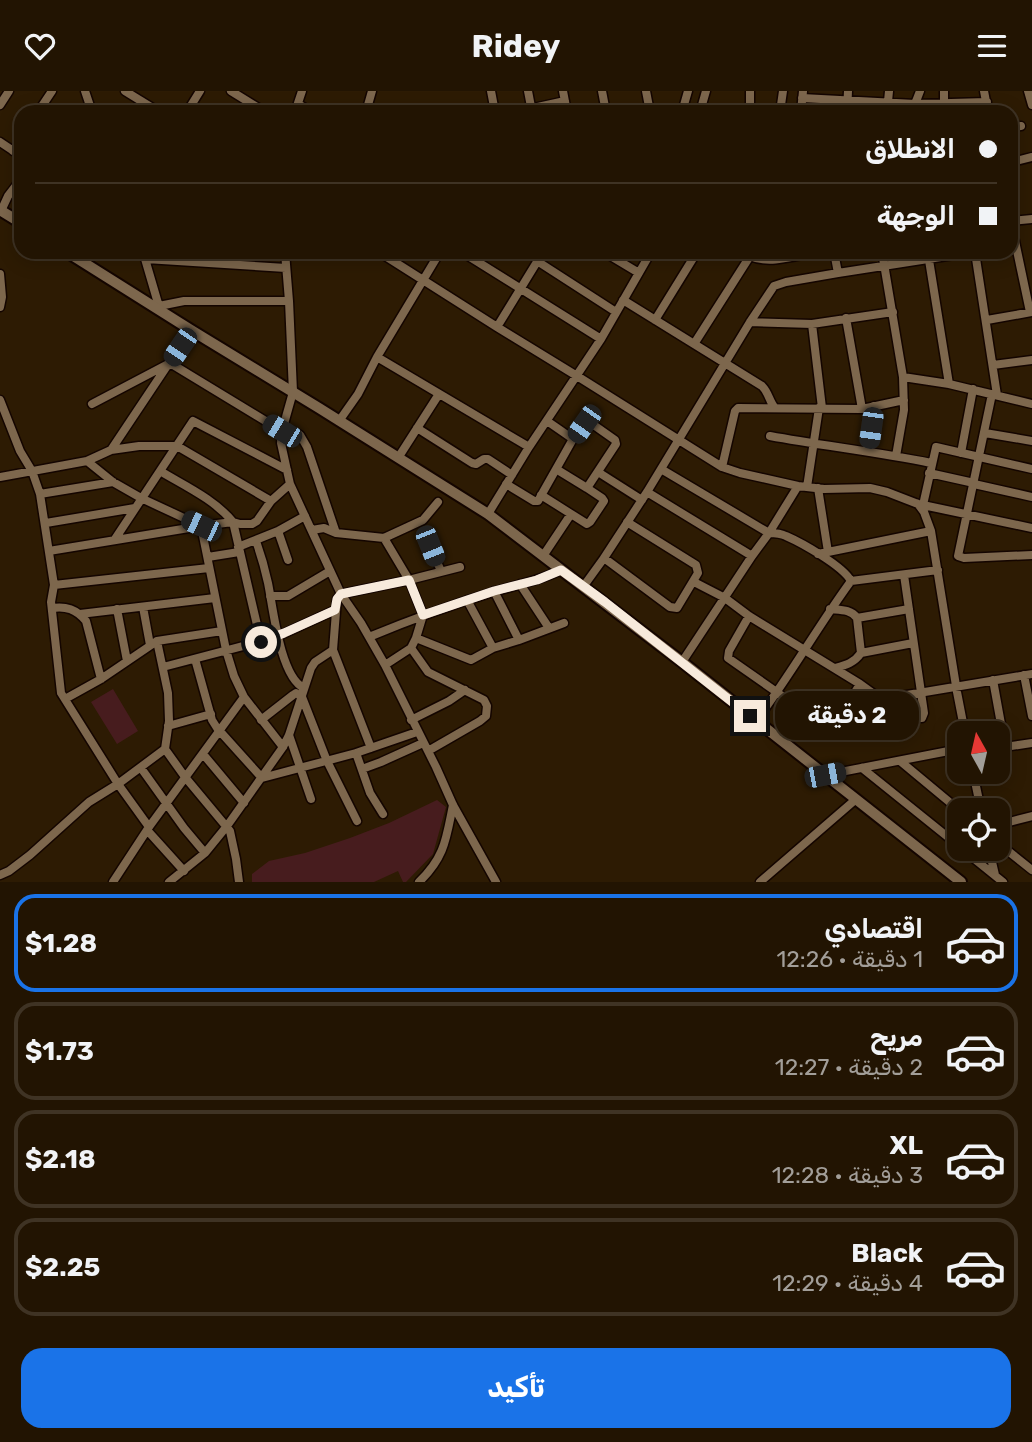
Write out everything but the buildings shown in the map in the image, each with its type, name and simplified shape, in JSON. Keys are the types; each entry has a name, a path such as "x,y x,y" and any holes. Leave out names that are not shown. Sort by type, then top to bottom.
{"main road":[{"path":"78,259 488,514 682,662 961,882"}],"street":[{"path":"125,91 148,105"},
{"path":"231,91 241,94 256,105"},
{"path":"563,91 566,105"},
{"path":"848,91 848,105"},
{"path":"888,105 889,91"},
{"path":"984,91 987,105"},
{"path":"1028,91 1032,105"},
{"path":"803,95 902,105"},
{"path":"550,105 565,101"},
{"path":"966,105 987,102"},
{"path":"0,211 14,188"},
{"path":"987,320 1031,312 1018,254"},
{"path":"145,259 159,308 184,301 289,301"},
{"path":"188,259 286,268"},
{"path":"285,259 293,392 282,429 281,443 290,484 341,594 385,665 453,805 496,882"},
{"path":"390,259 722,467 803,486 870,488 921,505 1032,528"},
{"path":"339,421 358,394 436,259"},
{"path":"473,259 601,339"},
{"path":"496,327 538,259"},
{"path":"545,259 616,312"},
{"path":"616,259 639,272"},
{"path":"488,514 601,339 647,259"},
{"path":"655,320 692,259"},
{"path":"694,344 747,259"},
{"path":"835,259 838,273"},
{"path":"883,259 903,377 904,410 896,456"},
{"path":"583,587 644,496 774,286 838,273 935,259"},
{"path":"975,259 987,320 995,395 957,552 960,558 1032,555"},
{"path":"929,260 949,384"},
{"path":"0,274 0,307"},
{"path":"623,300 762,386 775,408"},
{"path":"750,322 812,324 893,312"},
{"path":"846,318 862,409"},
{"path":"682,662 752,556 803,486 820,408 812,324"},
{"path":"111,450 191,330"},
{"path":"377,357 529,447"},
{"path":"993,365 1032,360"},
{"path":"92,404 170,363"},
{"path":"170,363 282,429 296,432 303,439 336,533"},
{"path":"903,377 973,389 1032,404"},
{"path":"961,453 973,389"},
{"path":"398,458 439,394"},
{"path":"0,400 3,420 32,471 40,494 54,586 51,602 61,693 148,829 184,871"},
{"path":"722,467 736,409 862,409 904,400"},
{"path":"868,451 874,406"},
{"path":"115,539 193,421 287,470"},
{"path":"547,421 573,439"},
{"path":"506,484 538,501 573,439 588,421 615,440 615,444 587,488"},
{"path":"417,428 472,463 488,459 512,475"},
{"path":"985,433 1032,441"},
{"path":"770,436 932,463"},
{"path":"0,477 87,461 111,450 139,446 177,446 271,501"},
{"path":"963,721 931,531 921,505 936,447 1032,469"},
{"path":"87,461 113,482 141,498 201,526"},
{"path":"541,495 586,523 590,522 604,501 556,469"},
{"path":"661,469 769,533 784,535 818,554 842,569 851,581"},
{"path":"160,471 210,501 233,522 261,642"},
{"path":"598,472 752,556"},
{"path":"929,473 1032,497"},
{"path":"40,494 113,482"},
{"path":"49,551 201,526 233,522 252,524 290,484"},
{"path":"818,488 828,552"},
{"path":"312,530 324,528 336,533 384,538 423,520 438,502"},
{"path":"46,523 135,508"},
{"path":"543,557 571,514"},
{"path":"208,557 239,550 305,516"},
{"path":"604,558 673,608 677,608 694,582 698,573 696,565 627,522"},
{"path":"201,526 226,650 234,676 244,697 283,747"},
{"path":"278,531 288,559"},
{"path":"818,554 931,531"},
{"path":"384,538 409,580 423,615 411,648 385,665"},
{"path":"256,541 277,636 294,680 303,692 327,761 357,821"},
{"path":"430,546 441,571"},
{"path":"371,748 333,650 337,599 341,594 460,567"},
{"path":"54,586 209,568"},
{"path":"369,637 423,615 561,570"},
{"path":"757,721 851,581 938,570"},
{"path":"270,596 288,596 330,571"},
{"path":"749,616 728,656 830,733 922,717 924,713 904,575"},
{"path":"694,582 878,697 1028,674 1032,716"},
{"path":"520,584 549,628"},
{"path":"494,591 519,640"},
{"path":"80,614 215,598"},
{"path":"467,600 493,648"},
{"path":"52,608 65,607 80,614 86,621 101,680"},
{"path":"143,607 163,667 168,693 165,749 227,826 233,838 235,881"},
{"path":"830,609 851,612 857,618 861,653"},
{"path":"857,618 909,609"},
{"path":"117,610 127,661"},
{"path":"163,667 261,642 335,610"},
{"path":"416,638 471,660 493,648 564,623"},
{"path":"65,699 101,680 154,643 222,631"},
{"path":"835,668 855,661 861,653 913,643"},
{"path":"362,769 426,747 486,716 487,706 484,700 428,672 411,648"},
{"path":"169,882 205,853 262,778 289,735 311,668 315,662 333,650"},
{"path":"195,659 217,728 262,778"},
{"path":"993,680 998,721"},
{"path":"830,733 860,684"},
{"path":"411,720 465,690"},
{"path":"261,719 296,693 303,692"},
{"path":"113,882 166,803 244,697"},
{"path":"168,726 211,714"},
{"path":"262,778 356,753 417,732"},
{"path":"289,735 311,799"},
{"path":"1010,746 1032,743"},
{"path":"0,875 30,855 89,802 165,749"},
{"path":"825,775 947,751"},
{"path":"356,753 370,793 383,814"},
{"path":"203,754 243,803"},
{"path":"900,761 947,800"},
{"path":"141,768 205,853"},
{"path":"862,768 947,837"},
{"path":"760,882 855,800"},
{"path":"419,882 441,854 453,805"},
{"path":"1010,822 1032,816"},
{"path":"1010,852 1032,870"},
{"path":"977,861 1003,882"},
{"path":"992,861 995,875"}],"shaded area":[{"path":"113,689 138,731 117,744 91,702"},
{"path":"437,800 446,807 433,854 406,882 403,882 398,871 374,882 252,882 252,874 269,861 305,853 350,838"}],"route":[{"path":"261,642 335,610 335,604 341,594 409,580 423,615 561,570 750,716"}]}
